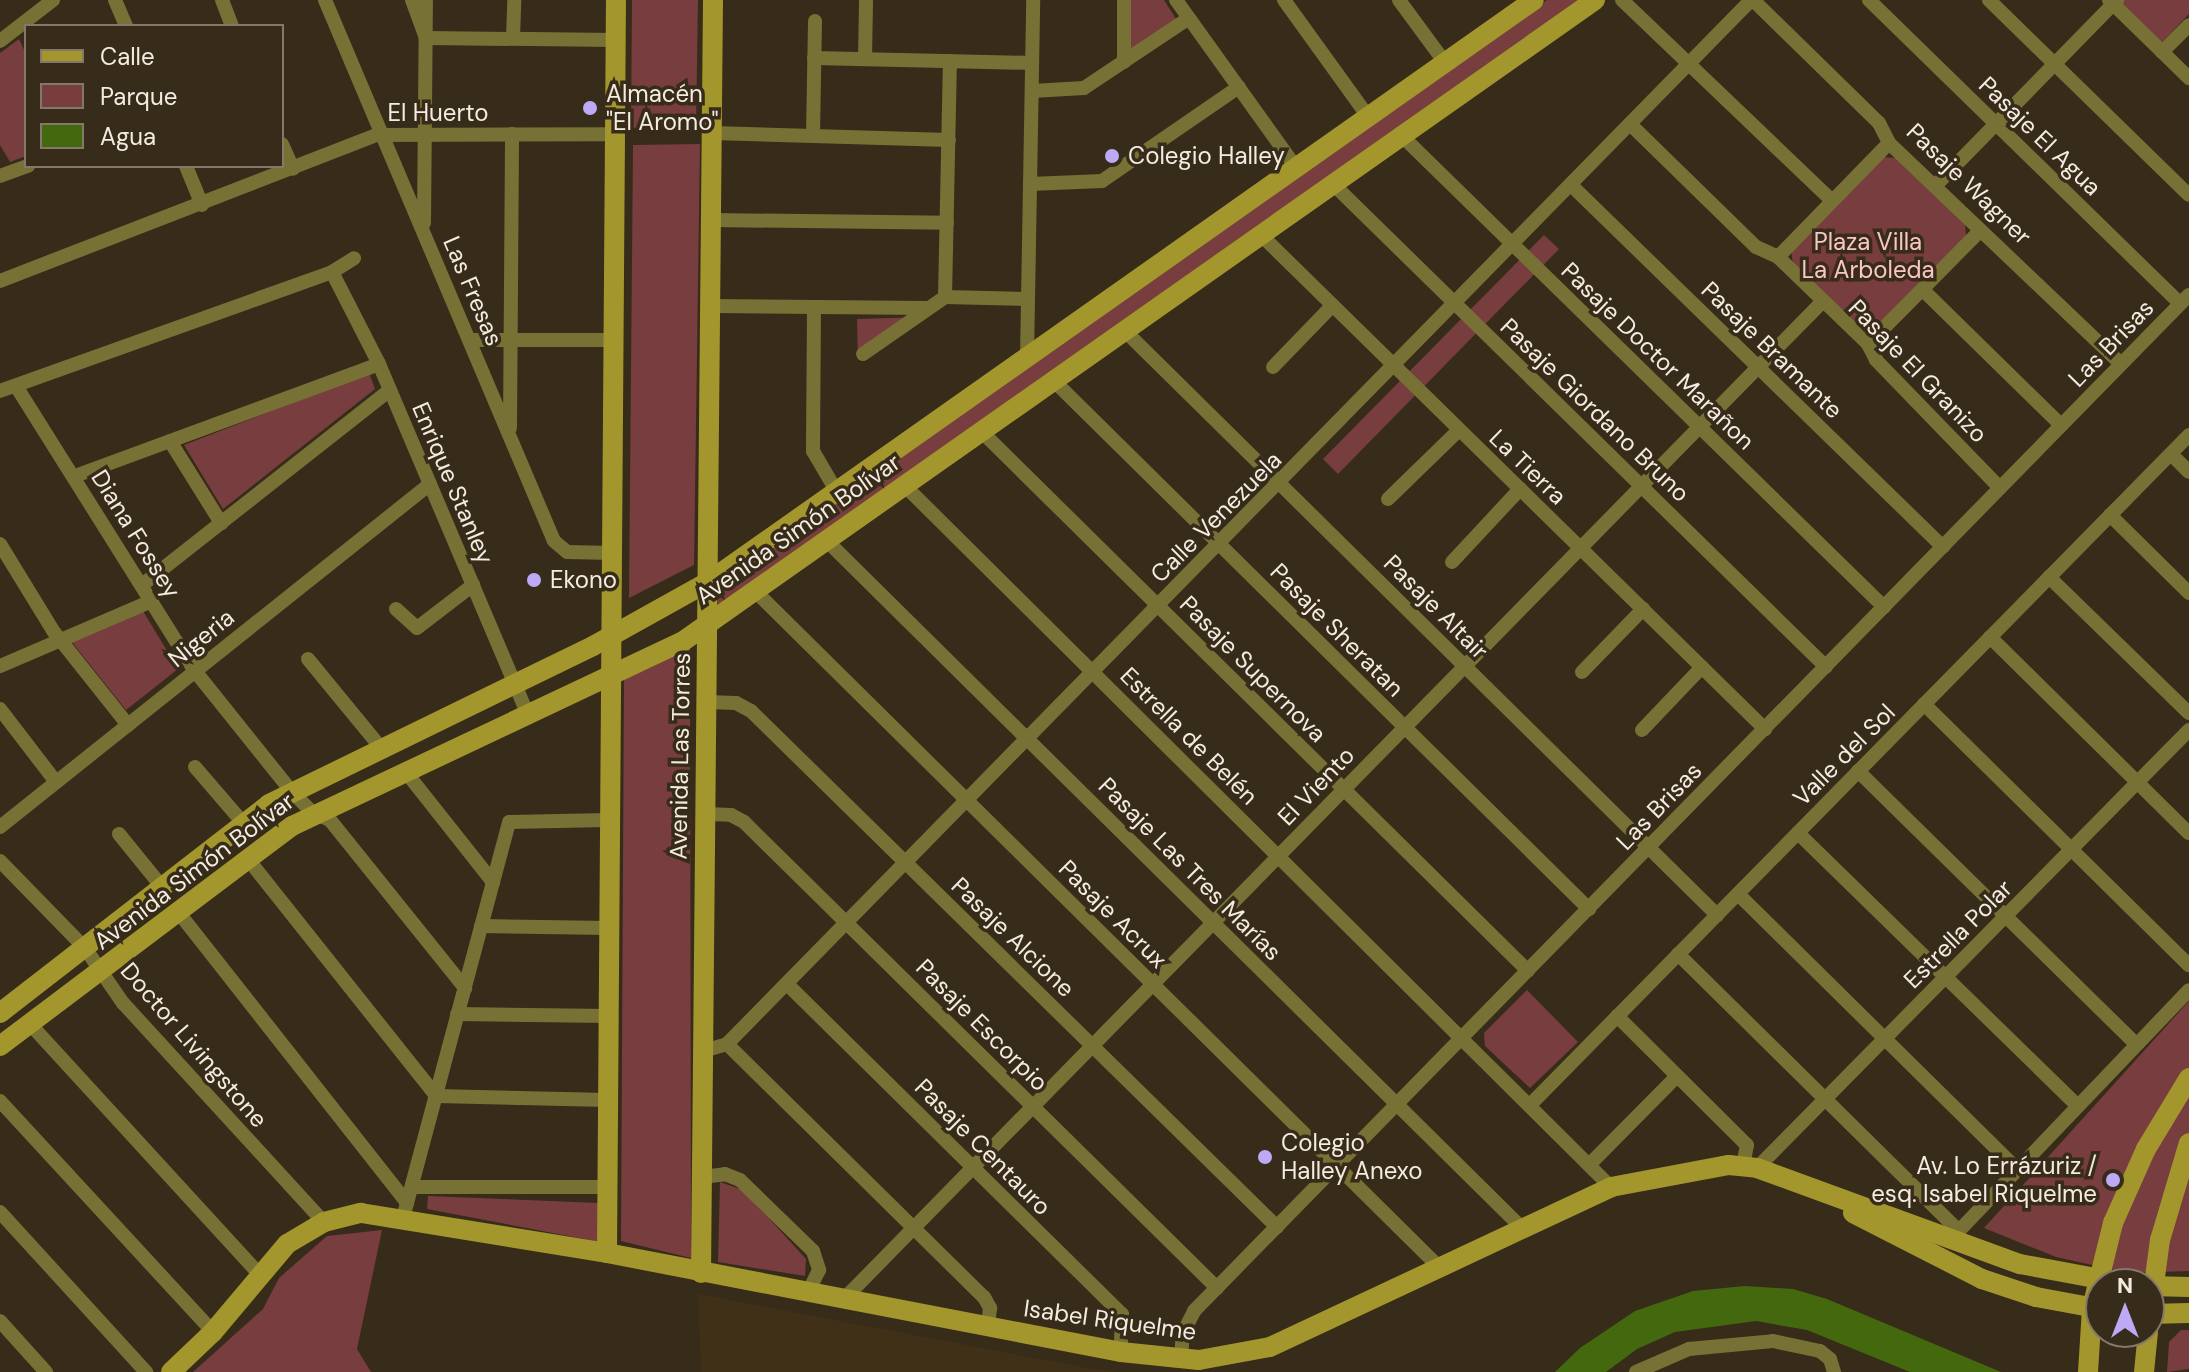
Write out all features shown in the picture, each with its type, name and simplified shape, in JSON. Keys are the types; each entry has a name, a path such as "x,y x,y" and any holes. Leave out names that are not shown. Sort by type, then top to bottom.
{"street":[{"path":"30,24 53,0"},
{"path":"115,0 125,24"},
{"path":"222,0 231,24"},
{"name":"Las Fresas","path":"325,0 556,546 567,552 613,553"},
{"path":"412,0 426,38"},
{"path":"424,231 426,0"},
{"path":"513,38 514,0"},
{"path":"607,1253 616,0"},
{"name":"Avenida Las Torres","path":"701,1273 713,0"},
{"path":"865,59 866,0"},
{"path":"1027,357 1033,0"},
{"path":"1124,0 1124,62"},
{"path":"1176,0 1297,169"},
{"path":"1284,0 1369,118"},
{"path":"1399,0 1446,64"},
{"name":"Avenida Simón Bolívar","path":"0,1012 291,791 516,685 708,582 1534,0"},
{"name":"Avenida Simón Bolívar","path":"0,1046 101,973 247,858 313,813 611,679 707,625 1595,0"},
{"path":"1622,0 1830,199"},
{"name":"Calle Venezuela","path":"703,1051 727,1044 787,984 1752,0"},
{"name":"Pasaje Wagner","path":"1752,0 1883,127 1889,143 1936,185 1980,231 1997,241 2121,364"},
{"name":"Pasaje El Agua","path":"1869,0 1996,124 2185,299"},
{"path":"1989,0 2189,195"},
{"path":"1936,185 2113,1 2189,78"},
{"path":"1032,91 1080,90 1189,18"},
{"path":"813,136 815,21"},
{"path":"2162,52 2189,25"},
{"path":"0,41 24,30"},
{"path":"426,38 616,40"},
{"path":"814,58 1032,63"},
{"path":"945,297 950,61"},
{"path":"1030,184 1102,181 1239,87"},
{"name":"Pasaje El Granizo","path":"1630,124 1756,247 1778,257 1821,303 1868,344 1876,360 2000,488"},
{"path":"712,133 949,140"},
{"name":"El Huerto","path":"0,281 383,134 615,134"},
{"path":"510,436 512,134"},
{"name":"Pasaje Doctor Marañon","path":"1402,136 1884,607"},
{"path":"1778,257 1830,199 1889,143"},
{"path":"284,149 293,169"},
{"path":"2,172 24,167"},
{"path":"187,168 202,205"},
{"name":"Pasaje Giordano Bruno","path":"1333,184 1826,667"},
{"name":"Pasaje Bramante","path":"1571,185 1943,547"},
{"path":"712,220 947,223"},
{"path":"1868,344 1924,291 1980,231"},
{"name":"La Tierra","path":"1261,235 1765,729"},
{"path":"0,391 332,272 354,258"},
{"name":"Enrique Stanley","path":"332,272 341,281 379,364 528,715"},
{"path":"1924,291 2061,425"},
{"path":"863,354 945,297 1028,299"},
{"name":"Las Brisas","path":"1181,1359 1189,1317 2185,299"},
{"name":"El Viento","path":"843,1300 1821,303"},
{"path":"711,306 928,308"},
{"path":"1273,367 1332,306"},
{"path":"814,307 813,451 837,492"},
{"name":"Pasaje Altair","path":"1125,331 1717,915"},
{"path":"470,340 614,340"},
{"path":"75,476 379,364"},
{"name":"Pasaje Sheratan","path":"1054,381 1589,909"},
{"name":"Diana Fossey","path":"16,386 195,671 291,791 313,813 330,820 465,988"},
{"path":"142,585 390,390"},
{"path":"1388,499 1459,430"},
{"name":"Pasaje Supernova","path":"982,432 1528,971"},
{"name":"Valle del Sol","path":"1530,1105 2189,435"},
{"path":"170,441 221,523"},
{"path":"2171,454 2189,472"},
{"name":"Nigeria","path":"0,827 430,484"},
{"name":"Estrella de Belén","path":"905,486 1611,1187"},
{"path":"1452,562 1520,489"},
{"path":"2110,515 2189,593"},
{"name":"Pasaje Las Tres Marías","path":"827,541 1522,1228"},
{"path":"0,544 5,561 128,725"},
{"path":"2049,577 2189,713"},
{"path":"396,609 417,628 473,585"},
{"name":"Pasaje Acrux","path":"755,591 1440,1268"},
{"path":"0,666 152,601"},
{"path":"1582,672 1643,609"},
{"path":"1990,637 2189,833"},
{"path":"308,659 382,749"},
{"path":"1642,730 1702,667"},
{"name":"Pasaje Alcione","path":"707,702 736,703 751,711 1277,1227"},
{"path":"1924,704 2189,965"},
{"path":"0,709 56,782"},
{"name":"Estrella Polar","path":"1750,1167 1825,1099 2189,730"},
{"path":"195,767 244,824"},
{"path":"405,771 493,882"},
{"path":"1858,771 2136,1044"},
{"name":"Pasaje Escorpio","path":"706,814 740,818 1217,1288"},
{"path":"405,1211 509,822 610,820"},
{"path":"1798,833 2077,1105"},
{"path":"119,834 162,887"},
{"path":"247,858 436,1096"},
{"name":"Doctor Livingstone","path":"0,861 85,948 123,1003 324,1222"},
{"path":"1738,894 2016,1168"},
{"path":"179,913 405,1211"},
{"path":"481,926 609,928"},
{"path":"1678,954 1825,1099 1955,1234 2189,990"},
{"name":"Pasaje Centauro","path":"787,984 1122,1314 1121,1352"},
{"path":"457,1014 609,1016"},
{"path":"1617,1016 1748,1146 1750,1167"},
{"path":"31,1025 260,1275"},
{"path":"727,1044 986,1300 988,1328"},
{"path":"1589,1165 1677,1076"},
{"path":"2101,1268 2131,1179 2189,1078"},
{"path":"436,1096 608,1100"},
{"path":"0,1101 213,1332"},
{"path":"2155,1268 2166,1213 2189,1143"},
{"name":"Isabel Riquelme","path":"171,1372 213,1332 287,1244 324,1222 361,1213 405,1211 701,1273 988,1328 1121,1352 1181,1359 1237,1356 1270,1347 1611,1187 1688,1169 1750,1167 1955,1234 2020,1264 2085,1278"},
{"path":"702,1177 725,1174 740,1180 813,1251 819,1270 808,1293"},
{"path":"412,1187 607,1187"},
{"name":"Isabel Riquelme","path":"1823,1193 1982,1279 2085,1306"},
{"path":"0,1212 146,1372"},
{"path":"2165,1287 2189,1287"},
{"path":"2165,1314 2189,1313"},
{"path":"0,1321 46,1372"},
{"path":"1636,1372 1689,1349 1773,1341 1820,1351 1830,1359 1834,1372"},
{"path":"2088,1368 2091,1348"},
{"path":"2144,1371 2146,1348"}],"shaded area":[{"path":"698,1294 1087,1368 1118,1372 701,1372"}],"green space":[{"path":"632,0 698,0 696,127 631,128"},
{"path":"1129,0 1164,0 1178,22 1130,53"},
{"path":"1547,0 1578,0 718,605 717,583"},
{"path":"2123,0 2189,0 2189,14 2159,45 2120,3"},
{"path":"19,39 24,50 24,157 10,162 0,145 0,53"},
{"path":"700,144 694,565 629,598 633,145"},
{"name":"Plaza Villa La Arboleda","path":"1883,157 1895,158 1965,224 1966,236 1874,333 1861,332 1793,264 1791,251"},
{"path":"1544,235 1559,249 1338,474 1323,459"},
{"path":"924,317 858,360 857,319"},
{"path":"369,373 375,389 223,509 184,445"},
{"path":"143,611 178,669 126,710 71,641"},
{"path":"690,644 691,1258 621,1241 624,678"},
{"path":"1527,990 1578,1042 1530,1088 1485,1046 1484,1033"},
{"path":"2189,1001 2189,1271 2106,1268 2056,1257 1984,1228"},
{"path":"720,1182 743,1190 806,1259 805,1276 718,1262"},
{"path":"428,1196 599,1203 600,1242 427,1209"},
{"path":"382,1230 357,1349 371,1372 193,1372 263,1309 279,1278 327,1236"},
{"path":"2181,1330 2189,1330 2189,1369 2167,1372 2169,1342"}],"water":[{"path":"1745,1286 1793,1289 1827,1299 2001,1372 1910,1372 1807,1330 1756,1321 1675,1332 1637,1349 1606,1372 1555,1372 1580,1348 1635,1311 1693,1291"}],"place":[{"name":"Almacén \"El Aromo\"","path":"590,108"},
{"name":"Colegio Halley","path":"1112,156"},
{"name":"Ekono","path":"534,580"},
{"name":"Colegio Halley Anexo","path":"1265,1157"},
{"name":"Av. Lo Errázuriz / esq. Isabel Riquelme","path":"2113,1180"}]}
